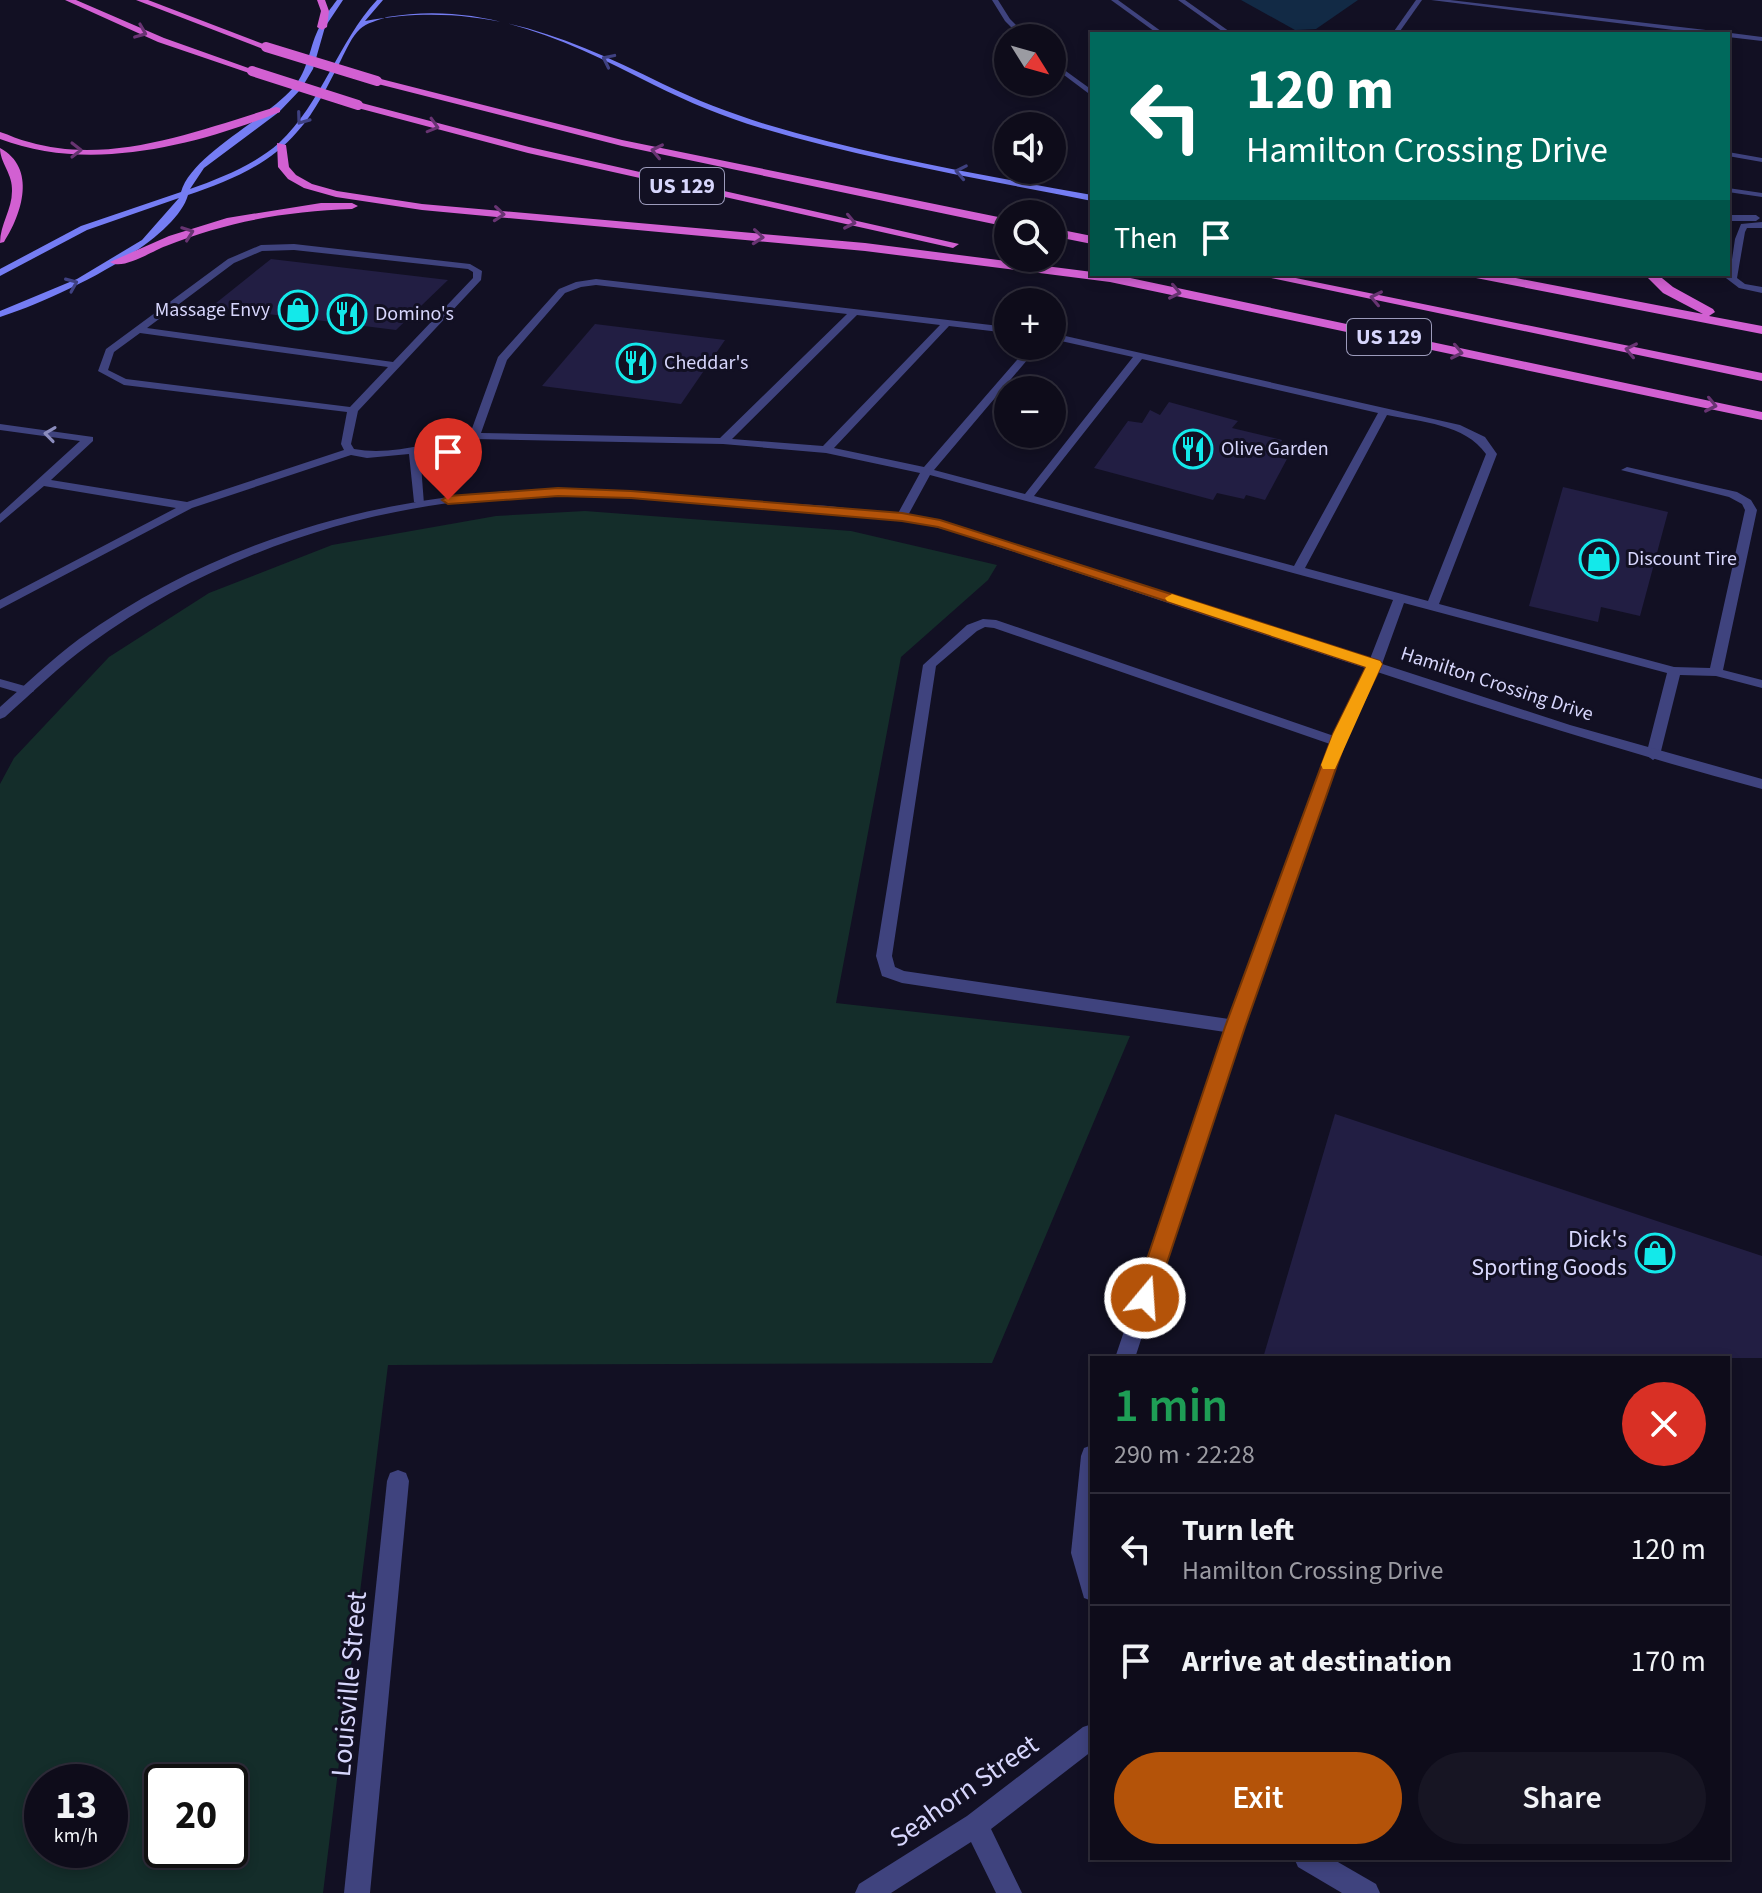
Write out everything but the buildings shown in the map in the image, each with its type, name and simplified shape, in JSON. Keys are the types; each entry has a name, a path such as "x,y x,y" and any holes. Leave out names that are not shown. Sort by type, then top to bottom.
{"highway":[{"name":"US 129","path":"69,0 161,40 358,105 601,167 994,253"},
{"name":"US 129","path":"140,0 266,47 377,81 637,146 994,220"},
{"path":"321,0 325,11 322,27"},
{"path":"0,135 47,149 107,149 193,137 276,110"},
{"path":"281,145 284,167 292,177 308,186 336,194 422,207 865,247 1090,276"},
{"path":"0,151 17,172 20,189 18,205 0,239"},
{"path":"116,262 201,228 272,210 328,206 422,207"},
{"path":"1066,235 1090,240"},
{"name":"US 129","path":"1066,268 1090,273"},
{"path":"1092,276 1116,279"},
{"name":"US 129","path":"1102,276 1762,416"},
{"name":"US 129","path":"1268,276 1762,377"},
{"path":"1486,276 1762,330"},
{"path":"1653,276 1693,306 1734,324"}],"main road":[{"path":"0,314 80,281 116,262 154,234 182,203 188,182 201,166 276,110 309,69 322,27 340,0"},
{"path":"0,273 86,228 186,193 258,161 281,145 310,107 356,27 380,0"},
{"path":"497,0 534,23 671,91 760,125 851,150 1090,198"},
{"path":"356,27 388,14 441,6 491,9 534,23"}],"street":[{"path":"995,0 1011,24"},
{"path":"1114,0 1159,32"},
{"path":"1181,0 1227,32"},
{"path":"1396,32 1419,0"},
{"path":"1434,0 1674,31"},
{"path":"1730,35 1762,39"},
{"path":"1066,74 1090,92"},
{"path":"1730,154 1762,160"},
{"path":"1730,190 1762,195"},
{"path":"1730,218 1762,222"},
{"path":"1730,276 1737,267 1738,237 1744,226 1762,222"},
{"path":"350,452 346,444 353,410 478,278 477,271 470,267 294,247 261,248 231,261 110,351 104,361 103,371 114,378 353,410"},
{"path":"1729,277 1762,290"},
{"path":"475,436 502,359 562,291 579,284 596,282 994,328"},
{"path":"723,441 855,312"},
{"path":"826,450 947,323"},
{"path":"137,330 396,365"},
{"path":"1066,339 1456,427 1481,439 1492,454 1432,606"},
{"path":"1027,498 1139,356"},
{"path":"902,517 927,471 1022,360"},
{"path":"1298,570 1384,411"},
{"path":"0,520 89,439 2,429"},
{"path":"0,605 188,506 350,452 367,455 414,450 475,436 723,441 826,450 927,471 1674,671 1716,672 1762,684"},
{"path":"414,450 420,502"},
{"path":"1627,470 1733,494 1747,502 1751,510 1716,672"},
{"path":"43,482 188,506"},
{"name":"Hamilton Crossing Drive","path":"0,714 96,634 203,573 253,550 311,530 420,502 504,494 573,492 902,517 940,524 1653,755 1762,784"},
{"path":"1126,1356 1235,1027 1338,742 1375,664 1400,598"},
{"path":"1235,1027 902,977 888,971 884,956 930,665 972,628 983,623 996,624 1338,742"},
{"path":"1653,755 1674,671"},
{"path":"0,683 27,691"},
{"path":"1090,1475 1082,1553 1090,1583"},
{"name":"Louisville Street","path":"357,1893 398,1481"},
{"name":"Seahorn Street","path":"868,1893 976,1825 1090,1738"},
{"path":"976,1825 1009,1893"},
{"path":"1310,1860 1367,1893"}],"green space":[{"path":"585,511 851,531 997,565 988,580 901,657 836,1003 1130,1036 992,1363 388,1365 323,1893 0,1893 0,784 14,758 109,657 209,593 332,545 496,516"}],"water":[{"path":"1241,0 1358,0 1316,29 1295,30"}],"slow traffic":[{"path":"1172,598 1375,664 1340,734 1329,765"}],"place":[{"name":"Massage Envy","path":"298,310"},
{"name":"Domino's","path":"347,314"},
{"name":"Cheddar's","path":"636,363"},
{"name":"Olive Garden","path":"1193,449"},
{"name":"Discount Tire","path":"1599,559"},
{"name":"Dick's Sporting Goods","path":"1655,1253"}],"route":[{"path":"448,500 558,492 631,494 892,515 940,524 1056,559 1375,664 1340,734 1235,1027 1145,1298"}]}
